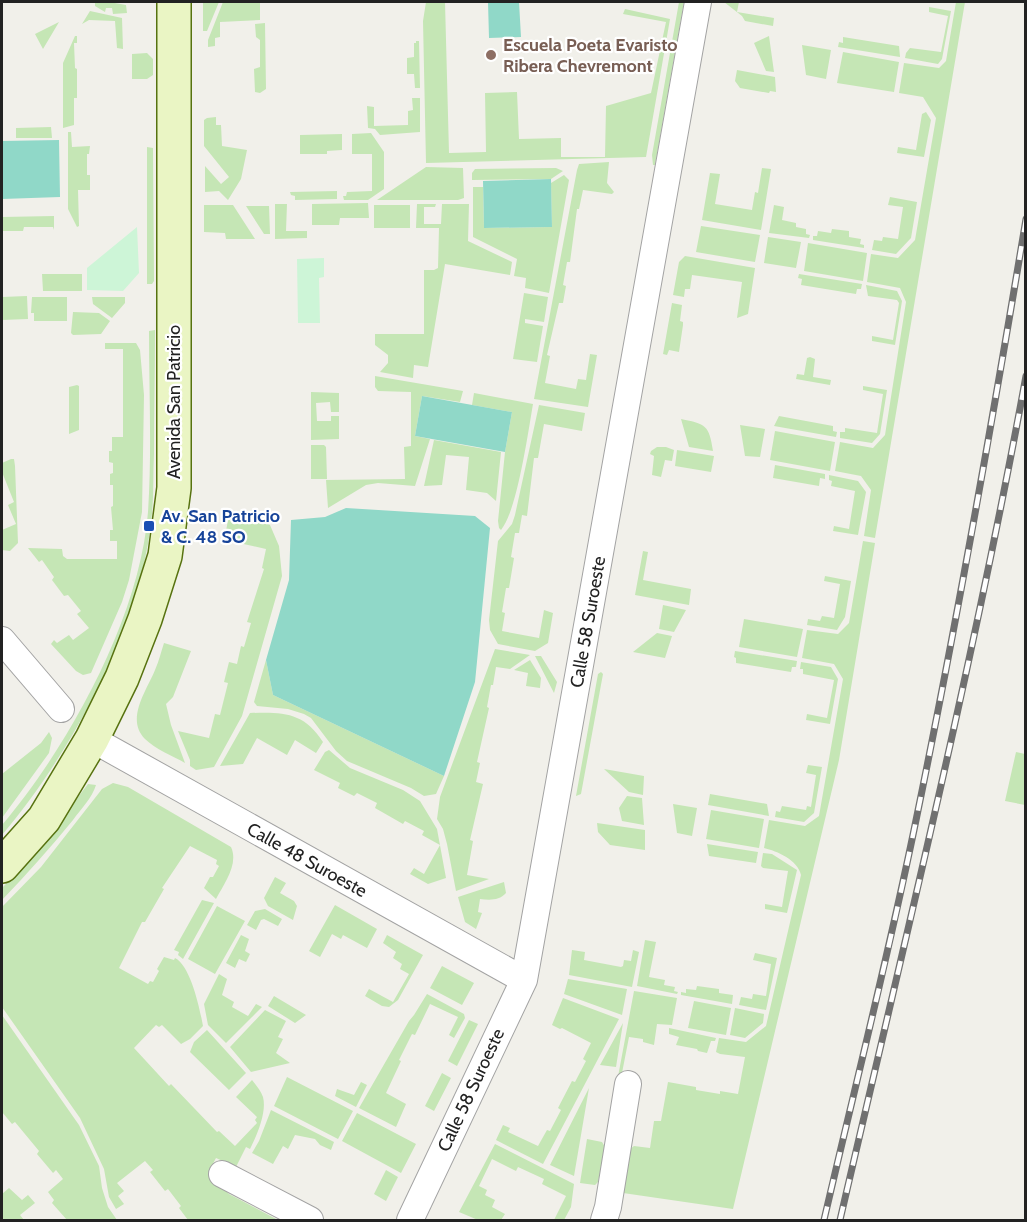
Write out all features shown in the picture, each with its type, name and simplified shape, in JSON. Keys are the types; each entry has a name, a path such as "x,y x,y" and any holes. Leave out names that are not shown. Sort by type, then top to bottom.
{"street":[{"name":"Avenida San Patricio","path":"2,866 44,819 92,739 122,678 145,619 165,556 174,488 174,2"},
{"name":"Calle 58 Suroeste","path":"410,1221 524,980 698,2"},
{"path":"2,640 61,709"},
{"name":"Calle 48 Suroeste","path":"92,739 524,980"},
{"path":"604,1221 628,1084"},
{"path":"222,1174 310,1221"}],"green space":[{"path":"95,2 126,5 127,13 113,14 112,8 106,8 105,12 95,6"},
{"path":"203,2 219,2 207,31 203,31"},
{"path":"223,2 260,2 260,20 220,22 220,37 215,38 215,46 208,47 208,40"},
{"path":"426,2 445,2 449,153 486,152 485,93 517,92 519,139 561,138 561,157 605,157 606,106 651,93 666,22 623,14 625,9 670,19 646,157 426,163 423,21"},
{"path":"679,2 684,2 655,165 653,165 652,155"},
{"path":"724,2 739,2 737,12 774,18 773,26 745,21"},
{"path":"956,2 965,2 875,538 864,536 871,490 861,476 835,471 840,442 873,448 885,435 906,302 900,288 867,282 871,254 898,258 915,240 936,118 923,97 899,93 904,63 939,68 946,61"},
{"path":"929,7 951,11 942,59 938,64 905,58 910,48 941,52 948,16 929,12"},
{"path":"90,11 122,18 123,49 117,48 115,21 89,20 82,24"},
{"path":"59,22 43,49 35,34"},
{"path":"265,23 266,89 260,93 255,92 254,69 260,67 260,40 256,37 255,24"},
{"path":"77,36 77,43 74,43 77,98 74,98 74,125 63,128 63,63"},
{"path":"769,36 774,72 766,71 754,43"},
{"path":"843,37 899,46 900,57 838,47 839,42 843,43"},
{"path":"416,41 419,41 420,88 415,88 414,74 407,74 407,58 414,57"},
{"path":"802,45 831,50 826,79 806,75"},
{"path":"843,52 899,62 894,92 837,83"},
{"path":"147,53 153,59 153,75 147,79 132,79 132,54"},
{"path":"737,70 775,77 776,92 740,88 735,81"},
{"path":"412,98 420,98 420,132 380,135 375,129 368,128 367,106 374,107 374,126 408,125 408,111 413,110"},
{"path":"926,112 931,120 924,157 897,153 898,147 916,150 922,114"},
{"path":"216,117 216,125 221,125 222,146 247,150 241,179 228,200 219,191 205,192 205,166 221,184 229,177 204,146 204,120"},
{"path":"51,127 52,138 16,138 16,128"},
{"path":"68,132 71,132 72,147 90,146 89,154 87,154 87,175 90,175 90,190 78,190 79,226 77,227 68,209"},
{"path":"371,133 384,152 384,189 368,200 344,200 343,196 346,196 347,192 372,191 372,154 352,154 352,134"},
{"path":"342,134 342,150 327,151 327,154 300,154 300,135"},
{"path":"147,147 153,148 154,281 152,284 147,284"},
{"path":"609,162 607,183 614,192 612,194 583,190 579,209 577,209 570,262 567,262 563,303 559,303 547,355 550,356 545,383 576,389 578,379 586,380 590,354 597,355 588,407 534,399 577,170 579,164"},
{"path":"426,167 463,168 464,198 458,200 377,200"},
{"path":"556,168 563,171 551,179 472,180 472,173 475,169"},
{"path":"762,168 771,169 761,230 702,220 710,173 720,174 715,204 752,210 755,192 758,193"},
{"path":"564,175 569,180 549,293 525,288 526,278 514,276 517,259 473,237 473,187 483,187 484,228 552,227 551,183"},
{"path":"337,191 337,199 295,200 295,196 290,192"},
{"path":"890,197 917,202 911,238 896,254 872,250 874,240 882,241 883,237 898,239 903,207 888,205"},
{"path":"368,203 369,218 340,218 339,225 312,225 312,204"},
{"path":"275,204 287,204 286,231 307,231 307,238 275,239"},
{"path":"417,204 436,204 435,207 424,207 424,224 441,224 442,204 469,204 468,241 512,262 510,275 445,264 428,367 414,365 413,378 380,372 388,363 388,355 375,345 375,334 424,334 424,270 438,268 439,228 416,228"},
{"path":"204,205 233,205 255,239 226,239 225,233 204,232"},
{"path":"374,205 410,205 410,228 374,228"},
{"path":"774,205 784,207 782,220 796,223 796,227 806,229 806,234 810,235 809,238 769,233"},
{"path":"246,206 269,206 270,234 264,234"},
{"path":"54,216 54,230 53,227 24,227 23,231 2,231 2,217"},
{"path":"701,226 760,235 755,262 696,252"},
{"path":"137,227 139,273 123,291 87,290 87,268"},
{"path":"832,229 849,231 849,237 861,239 860,244 864,245 864,248 813,240 813,236 817,236 818,231 831,233"},
{"path":"768,237 801,242 796,268 764,263"},
{"path":"808,243 867,253 863,281 804,271"},
{"path":"685,256 755,268 748,314 737,318 742,282 692,275 690,289 685,289 684,297 673,295 679,262"},
{"path":"324,258 324,277 319,278 320,323 298,323 297,259"},
{"path":"42,274 82,274 82,291 43,291"},
{"path":"799,274 862,284 861,289 857,289 856,294 801,285 802,279 798,278"},
{"path":"866,285 897,291 902,301 895,345 872,341 872,336 893,340 899,303 897,300 868,296"},
{"path":"524,293 548,297 544,322 525,319 525,323 543,326 537,362 513,359"},
{"path":"27,296 28,319 2,320 2,297"},
{"path":"32,297 67,297 67,321 34,321 34,313 31,313"},
{"path":"92,297 125,297 125,303 112,318 93,304"},
{"path":"672,303 682,305 680,321 683,325 679,352 669,350 667,355 663,354"},
{"path":"73,312 99,313 110,321 101,334 73,335 71,333"},
{"path":"155,330 153,506 146,555 135,598 100,684 78,726 54,765 2,835 2,825 52,758 76,719 116,636 131,594 142,552 148,512 149,331"},
{"path":"105,343 136,343 140,350 144,395 142,512 129,580 122,602 91,673 83,675 76,671 51,644 54,640 57,643 69,635 73,640 89,628 77,614 81,611 68,595 64,596 52,580 54,577 42,560 39,562 28,548 62,549 63,556 67,559 117,559 117,541 110,541 110,530 113,530 111,507 113,506 113,485 110,485 110,474 113,473 113,463 109,462 109,451 112,451 112,437 123,437 123,349 105,349"},
{"path":"807,358 815,359 813,377 831,380 830,385 796,379 797,374 804,375"},
{"path":"375,376 463,391 460,402 422,396 415,436 430,439 415,486 378,483 366,485 328,508 326,480 405,479 404,447 411,446 411,392 378,391 375,387"},
{"path":"79,386 79,430 69,434 69,387"},
{"path":"863,386 887,390 880,434 872,443 840,438 840,432 845,432 845,428 877,433 883,394 863,390"},
{"path":"311,392 339,393 339,412 331,412 330,402 316,403 317,421 331,421 331,416 339,416 339,439 311,440"},
{"path":"474,393 533,404 517,489 507,520 501,530 498,521 505,452 512,412 472,405"},
{"path":"539,405 585,413 582,431 544,424 538,458 534,458 527,516 522,515 519,533 515,533 511,557 514,558 502,612 505,613 502,631 539,638 544,610 553,613 548,643 535,651 498,644 490,630 489,620 498,541 512,524 515,515"},
{"path":"779,416 833,426 833,431 837,432 836,437 774,426"},
{"path":"681,419 696,422 705,427 710,436 713,451 689,447"},
{"path":"740,425 765,429 760,457 745,456"},
{"path":"775,431 835,442 830,471 770,460"},
{"path":"434,440 501,452 496,501 487,493 466,490 469,457 446,455 442,485 424,486"},
{"path":"311,445 326,447 327,479 311,479"},
{"path":"657,447 674,450 672,461 665,460 661,477 652,475 654,456 650,454"},
{"path":"677,450 714,456 711,472 675,466"},
{"path":"14,459 15,466 18,543 10,551 2,550 2,530 16,524 8,505 14,502 2,472 2,463"},
{"path":"775,465 825,474 825,479 820,478 819,486 773,478"},
{"path":"829,475 858,481 866,492 858,535 833,531 834,526 849,529 855,491 831,486 832,481 829,480"},
{"path":"229,515 254,516 270,525 279,546 282,576 242,716 214,767 196,770 190,766 190,760 178,731 209,738 215,714 220,715 228,683 224,682 229,662 237,664 241,646 244,647 251,623 247,622 264,569 262,568 266,549 230,541 225,536"},
{"path":"863,541 875,543 839,760 733,1209 623,1193 630,1149 634,1146 650,1148 654,1121 661,1121 668,1082 696,1087 696,1090 738,1094 745,1057 716,1052 719,1038 746,1042 766,1026 801,875 791,861 781,854 764,848 769,820 805,826 819,816 843,679 834,664 802,658 807,630 838,634 849,623"},
{"path":"643,551 648,552 643,580 691,589 689,605 635,595"},
{"path":"825,576 851,581 845,617 837,630 807,625 808,619 820,621 822,616 834,618 840,584 824,581"},
{"path":"663,605 686,610 674,632 659,629"},
{"path":"744,619 803,629 797,657 739,647"},
{"path":"657,633 672,636 665,658 633,652"},
{"path":"164,643 191,651 173,697 166,704 185,763 149,743 139,731 137,723 137,714 143,695"},
{"path":"495,649 530,655 510,669 496,667 477,762 480,763 476,782 483,784 470,840 473,841 467,875 489,879 456,891 447,844 443,829 437,819 440,797"},
{"path":"735,651 797,661 796,667 792,667 791,672 736,663"},
{"path":"535,656 541,656 557,682 554,693"},
{"path":"266,660 273,695 444,776 436,794 424,796 411,788 347,761 336,751 311,718 304,714 288,709 257,706 254,702"},
{"path":"530,660 541,678 540,688 526,686 528,673 514,670"},
{"path":"801,662 831,667 838,679 830,724 806,720 807,714 827,718 834,680 803,674 803,669 800,669"},
{"path":"601,672 603,674 581,794 576,796 598,674"},
{"path":"250,713 283,714 300,719 316,732 323,742 316,753 295,740 287,755 257,738 243,764 220,766"},
{"path":"49,732 52,738 49,753 2,818 2,774 41,743"},
{"path":"329,750 350,768 403,790 420,801 437,829 440,845 422,835 424,831 405,821 403,824 375,808 377,803 357,793 354,796 338,788 340,783 314,770 325,752"},
{"path":"1016,752 1025,754 1025,805 1005,801"},
{"path":"808,765 822,767 814,813 804,822 775,817 776,811 780,812 782,806 806,810 807,806 811,807 816,775 806,773"},
{"path":"604,769 644,776 643,795 629,792"},
{"path":"113,783 128,787 231,847 232,867 216,899 204,888 219,866 216,864 217,860 190,846 162,888 164,889 145,922 142,922 119,968 148,984 150,981 153,982 164,957 174,960 175,958 186,970 194,989 203,1026 190,1039 181,1044 162,1025 159,1027 156,1025 134,1048 169,1086 171,1084 217,1132 219,1131 235,1146 257,1123 255,1120 257,1117 236,1097 252,1080 261,1093 264,1103 261,1123 253,1143 250,1149 246,1147 236,1167 216,1158 208,1173 229,1194 278,1220 188,1220 179,1208 181,1206 168,1189 165,1191 150,1172 153,1170 145,1161 117,1183 124,1191 118,1196 124,1204 116,1209 109,1197 104,1169 80,1118 2,1007 2,907 41,867 102,789"},
{"path":"88,784 96,785 86,803 47,851 2,900 2,888 32,857"},
{"path":"710,794 767,804 769,816 708,805"},
{"path":"627,796 642,798 644,825 622,821 619,808"},
{"path":"673,804 697,808 692,836 677,833"},
{"path":"711,810 764,819 759,848 706,839"},
{"path":"597,823 645,830 645,850 610,845 598,832"},
{"path":"707,844 758,852 756,863 709,856"},
{"path":"440,845 446,878 428,884 410,874 414,868 424,874"},
{"path":"763,853 772,854 797,870 787,913 765,909 765,904 782,907 788,871 763,868 761,866"},
{"path":"275,877 286,883 280,893 294,901 297,906 293,920 268,906 264,898"},
{"path":"504,882 506,893 503,896 494,899 480,899 478,912 482,913 476,929 465,922 458,897"},
{"path":"202,900 214,903 183,959 178,955 179,952 174,950"},
{"path":"335,905 377,929 367,948 343,935 341,939 332,934 320,957 309,951"},
{"path":"217,906 245,921 215,974 188,959"},
{"path":"265,909 282,919 278,926 264,919 261,920 256,930 247,925 255,911"},
{"path":"241,935 249,939 245,951 250,954 246,962 239,959 235,968 226,963"},
{"path":"387,935 423,955 398,1000 389,1007 382,1006 365,996 369,989 393,1002 409,974 400,969 402,964 393,958 396,952 383,943"},
{"path":"645,940 656,942 649,977 665,980 664,985 675,987 674,991 678,992 677,994 637,986"},
{"path":"572,950 585,952 584,960 621,967 624,960 631,961 633,950 639,952 632,987 569,975"},
{"path":"755,953 777,958 766,1010 739,1005 741,997 752,999 753,994 766,996 771,964 753,960"},
{"path":"442,966 474,983 462,1005 430,988"},
{"path":"219,974 227,979 222,995 234,1002 232,1007 248,1016 256,1004 262,1007 226,1043 208,1025 204,1004"},
{"path":"568,979 627,989 622,1015 564,994"},
{"path":"697,986 719,989 719,993 733,995 732,1004 681,995 681,992 686,993 686,989 696,990"},
{"path":"634,991 677,998 672,1025 657,1024 654,1045 643,1042 643,1039 629,1037 622,1073 639,1077 637,1084 617,1082"},
{"path":"427,994 464,1014 465,1018 454,1038 449,1035 458,1017 430,1004 415,1035 412,1034 399,1060 401,1061 386,1093 406,1104 396,1127 359,1108"},
{"path":"274,996 306,1015 295,1023 268,1006"},
{"path":"563,998 619,1019 543,1164 496,1140 503,1125 510,1128 508,1132 538,1146 547,1130 550,1131 561,1110 558,1108 586,1061 583,1059 591,1043 552,1025"},
{"path":"694,1001 731,1008 726,1035 688,1028"},
{"path":"735,1008 764,1014 763,1023 745,1038 730,1035"},
{"path":"265,1010 286,1021 278,1037 283,1039 276,1053 290,1063 251,1072 230,1047"},
{"path":"2,1015 79,1125 99,1166 108,1207 117,1220 67,1220 52,1203 54,1200 48,1192 63,1179 56,1170 53,1173 37,1154 39,1151 15,1122 12,1124 2,1112"},
{"path":"469,1020 478,1024 457,1066 448,1061"},
{"path":"623,1023 616,1067 600,1065"},
{"path":"669,1028 716,1038 715,1041 711,1041 707,1053 676,1045 679,1037 669,1034"},
{"path":"207,1030 246,1073 229,1090 190,1052 194,1042"},
{"path":"442,1073 451,1078 434,1111 425,1106"},
{"path":"287,1077 353,1111 338,1139 274,1106"},
{"path":"361,1082 367,1085 356,1107 335,1096 337,1089 354,1095"},
{"path":"589,1088 574,1176 550,1165"},
{"path":"271,1110 334,1142 331,1150 320,1145 315,1139 295,1135 288,1149 283,1146 273,1164 252,1153"},
{"path":"357,1113 416,1144 401,1173 342,1141"},
{"path":"587,1139 602,1142 605,1147 598,1182 595,1185 580,1183"},
{"path":"495,1144 574,1184 571,1207 564,1220 554,1220 566,1196 542,1184 544,1179 518,1167 516,1171 492,1159 479,1186 487,1190 485,1195 495,1200 492,1207 505,1214 501,1220 478,1220 459,1212"},
{"path":"386,1170 398,1177 386,1201 374,1194"},
{"path":"9,1188 22,1200 28,1195 35,1203 20,1215 24,1220 2,1220 2,1194"}],"shaded area":[{"path":"488,2 519,2 521,37 489,38"},
{"path":"59,140 60,197 2,199 2,141"},
{"path":"551,179 552,227 484,228 483,181"},
{"path":"422,396 512,412 505,452 415,436"},
{"path":"346,508 475,516 490,528 475,682 444,776 273,695 266,660 289,580 291,520 325,517"}],"railway":[{"path":"824,1220 914,830 973,525 1026,219"},
{"path":"840,1220 961,694 1026,376"}],"place":[{"name":"Escuela Poeta Evaristo Ribera Chevremont","path":"491,55"},
{"name":"Av. San Patricio & C. 48 SO","path":"149,526"}]}
